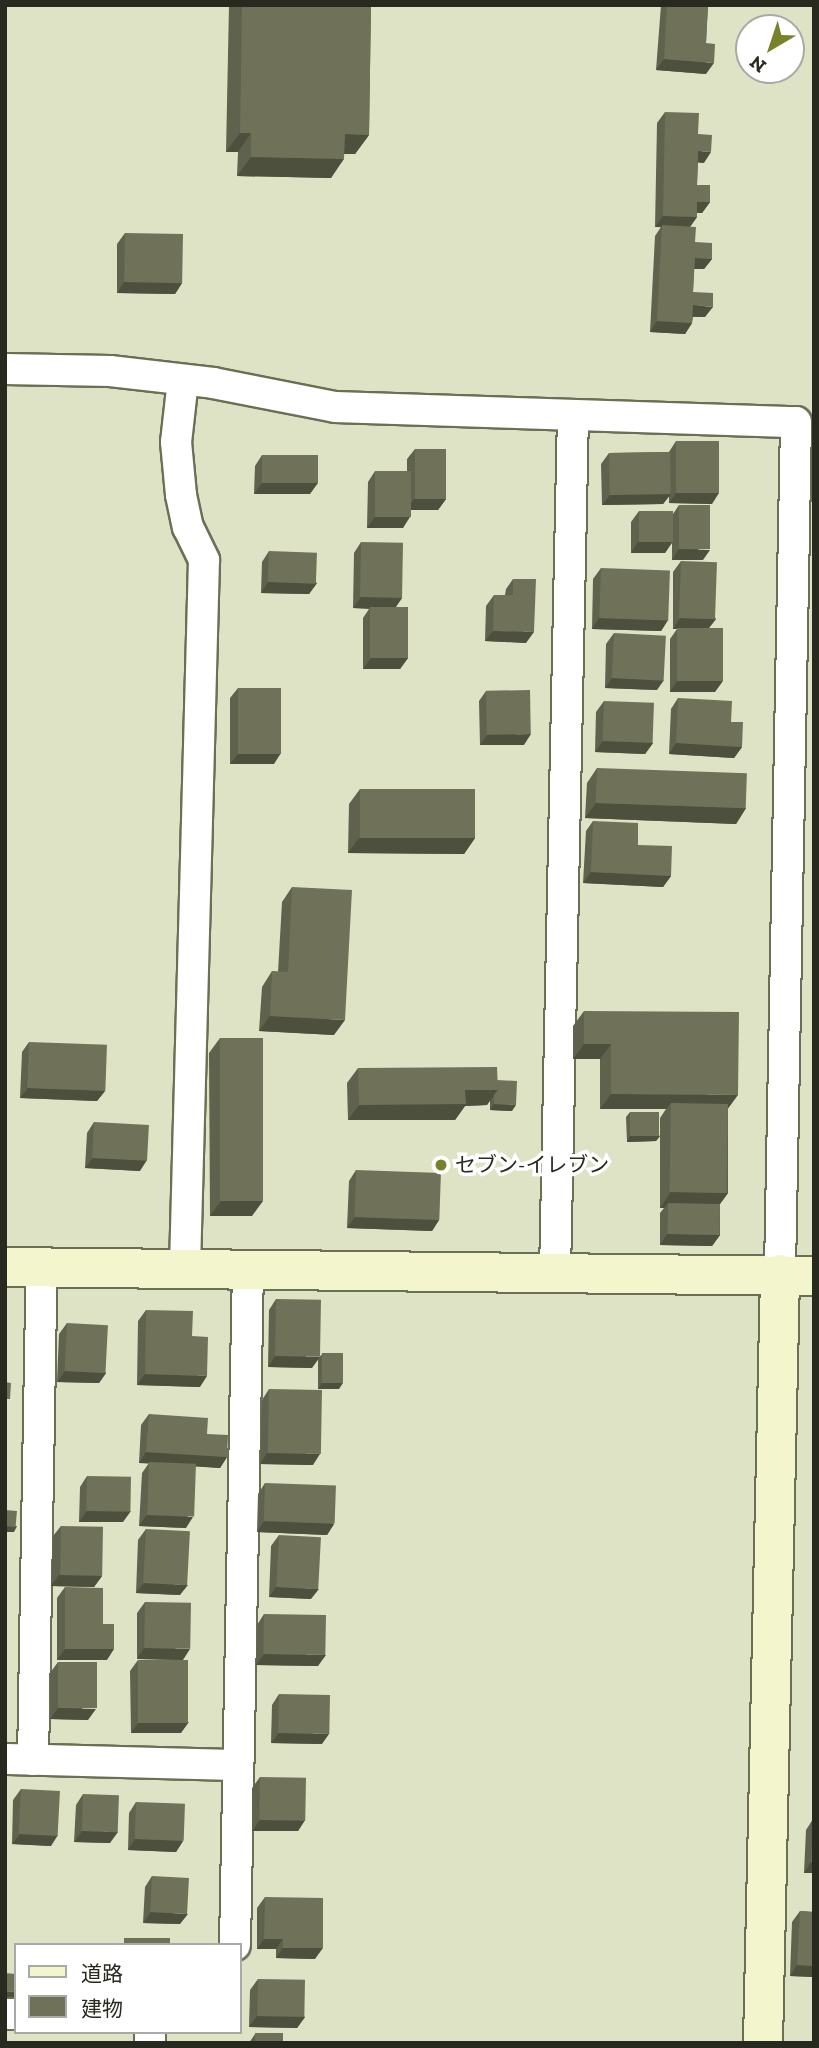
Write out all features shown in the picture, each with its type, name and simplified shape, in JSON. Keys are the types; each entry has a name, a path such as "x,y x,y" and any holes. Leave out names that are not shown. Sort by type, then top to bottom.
{"street":[{"path":"5,369 110,371 183,380 335,407 796,422 797,1275 763,2043"},
{"path":"183,380 176,443 181,495 188,527 204,560 185,1269"},
{"path":"555,1273 573,415"},
{"path":"239,1765 19,1760 23,1267 797,1275"},
{"path":"235,1943 248,1270"}],"building":[{"path":"242,5 371,5 369,135 345,134 344,159 251,157 251,133 240,133"},
{"path":"667,5 708,5 706,43 715,44 714,63 664,59"},
{"path":"665,112 699,113 698,134 712,135 711,152 698,151 697,185 710,185 710,202 697,202 697,217 663,216"},
{"path":"662,225 696,227 695,242 712,243 712,259 695,258 693,292 713,293 713,307 693,305 692,323 657,321"},
{"path":"125,233 183,234 182,283 124,282"},
{"path":"676,441 719,441 719,493 676,493"},
{"path":"415,449 446,449 446,499 415,499"},
{"path":"670,452 671,494 610,495 609,453"},
{"path":"262,455 318,455 318,483 262,483"},
{"path":"375,471 411,471 411,517 375,517"},
{"path":"679,505 710,505 710,549 679,549"},
{"path":"639,511 673,511 673,542 639,542"},
{"path":"361,542 403,543 402,598 360,597"},
{"path":"269,551 317,553 316,584 268,582"},
{"path":"681,561 717,562 715,619 679,618"},
{"path":"601,568 670,570 668,620 599,618"},
{"path":"513,579 536,579 534,632 493,631 494,595 513,595"},
{"path":"370,607 408,607 408,658 370,658"},
{"path":"677,628 723,628 723,681 677,681"},
{"path":"614,633 666,636 664,681 612,678"},
{"path":"238,688 281,688 281,754 238,754"},
{"path":"530,690 531,734 487,735 486,691"},
{"path":"678,698 732,701 731,722 743,722 742,747 676,743"},
{"path":"604,701 654,703 653,743 603,741"},
{"path":"597,768 747,773 746,808 596,803"},
{"path":"360,789 475,789 475,838 360,838"},
{"path":"593,821 638,823 638,845 672,846 671,876 591,872"},
{"path":"292,887 352,890 345,1020 270,1016 272,971 288,972"},
{"path":"584,1011 739,1012 738,1095 611,1094 611,1044 584,1044"},
{"path":"220,1038 263,1038 263,1201 220,1201"},
{"path":"29,1042 107,1045 105,1091 27,1088"},
{"path":"497,1067 498,1090 465,1090 466,1104 359,1105 358,1068"},
{"path":"497,1080 517,1081 516,1105 494,1104 494,1095 498,1090"},
{"path":"671,1103 728,1104 726,1193 669,1192"},
{"path":"630,1112 659,1112 659,1136 630,1136"},
{"path":"94,1122 149,1125 147,1161 92,1158"},
{"path":"356,1170 441,1173 439,1220 354,1217"},
{"path":"668,1203 720,1204 719,1235 667,1234"},
{"path":"276,1299 321,1300 320,1357 275,1356"},
{"path":"146,1310 193,1311 192,1336 208,1337 207,1376 145,1374"},
{"path":"67,1323 108,1325 105,1373 64,1371"},
{"path":"322,1353 343,1353 343,1383 322,1383"},
{"path":"5,1382 11,1383 10,1399 5,1399"},
{"path":"269,1389 322,1390 321,1454 268,1453"},
{"path":"149,1414 208,1418 207,1434 228,1435 227,1457 146,1452"},
{"path":"149,1462 196,1464 194,1517 147,1515"},
{"path":"87,1476 131,1477 130,1512 86,1511"},
{"path":"265,1483 336,1485 335,1523 264,1521"},
{"path":"5,1510 17,1511 16,1527 5,1526"},
{"path":"61,1526 103,1527 102,1576 60,1575"},
{"path":"146,1529 190,1531 187,1585 143,1583"},
{"path":"279,1535 321,1537 318,1589 276,1587"},
{"path":"65,1587 103,1588 103,1624 114,1624 114,1649 65,1649"},
{"path":"145,1602 191,1603 190,1649 144,1648"},
{"path":"264,1614 326,1615 325,1655 263,1654"},
{"path":"138,1660 188,1660 188,1723 138,1723"},
{"path":"58,1662 97,1662 97,1708 58,1708"},
{"path":"279,1694 330,1695 329,1734 278,1733"},
{"path":"260,1777 306,1778 305,1821 259,1820"},
{"path":"21,1789 60,1791 58,1836 19,1834"},
{"path":"83,1794 119,1795 118,1832 82,1831"},
{"path":"136,1802 185,1804 184,1841 135,1839"},
{"path":"813,1819 814,1862 811,1862"},
{"path":"152,1876 189,1878 187,1914 150,1912"},
{"path":"265,1897 323,1898 323,1948 283,1948 283,1939 264,1939"},
{"path":"800,1911 814,1912 814,1966 797,1965"},
{"path":"124,1938 170,1938 170,1943 124,1943"},
{"path":"5,1973 14,1974 14,1992 5,1991"},
{"path":"258,1979 305,1980 304,2017 257,2016"},
{"path":"255,2033 283,2033 283,2043 255,2043"},
{"path":"30,2042 30,2043 5,2043"}],"place":[{"name":"セブン-イレブン","path":"441,1165"}]}
